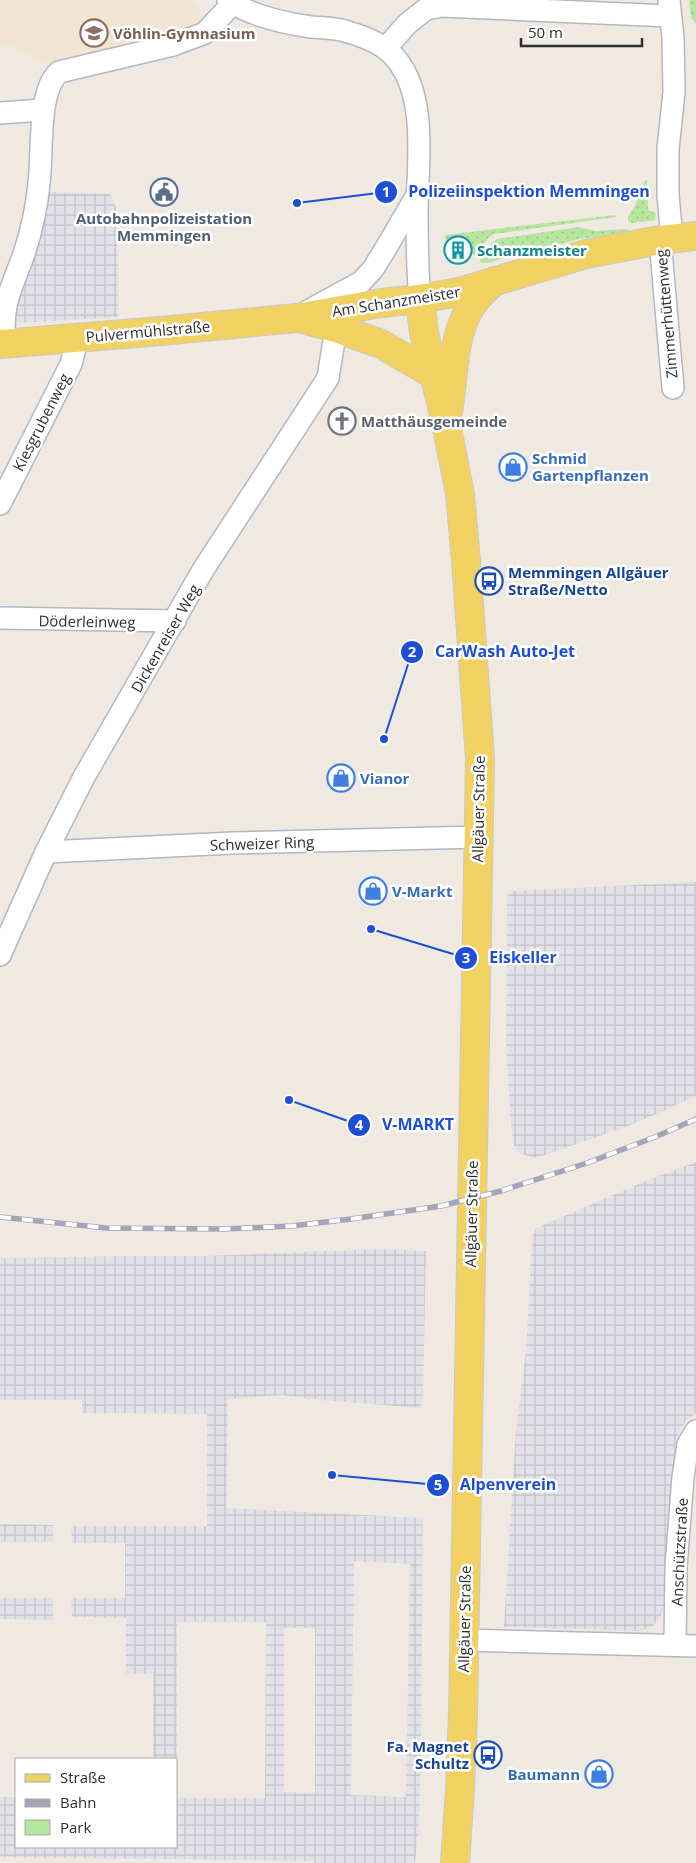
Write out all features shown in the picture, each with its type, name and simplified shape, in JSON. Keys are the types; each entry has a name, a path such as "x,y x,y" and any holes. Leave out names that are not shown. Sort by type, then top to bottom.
{"main road":[{"name":"Am Schanzmeister","path":"296,318 459,292 567,258 676,238"},
{"path":"446,424 456,352 464,321 477,298 495,281"},
{"name":"Allgäuer Straße","path":"420,299 424,334 446,424 460,494 480,759 464,1640 460,1785 455,1863"},
{"name":"Pulvermühlstraße","path":"2,344 74,337 148,333 296,318"},
{"path":"296,318 336,328 381,344 433,374"}],"street":[{"path":"2,344 3,320 7,298 28,239 39,184 42,110 48,85 52,78 58,72 173,44 205,32 230,2 273,20 347,31 386,48 405,70 414,94 418,119 417,267 420,299"},
{"path":"386,48 406,24 426,9 442,6 669,8"},
{"name":"Zimmerhüttenweg","path":"669,8 673,37 674,92 668,162 668,195 676,238 673,388"},
{"path":"0,113 42,110"},
{"path":"296,318 361,282 377,262 418,195"},
{"name":"Dickenreiser Weg","path":"0,955 46,852 84,778 203,570 328,378 336,328"},
{"name":"Kiesgrubenweg","path":"0,504 71,364 74,337"},
{"name":"Döderleinweg","path":"0,618 174,622"},
{"name":"Schweizer Ring","path":"46,852 233,843 478,837"},
{"name":"Anschützstraße","path":"464,1640 686,1645 676,1568 683,1477 688,1444 696,1431"}],"shaded area":[{"name":"Vöhlin-Gymnasium","path":"0,0 192,0 200,10 201,20 196,30 54,67 9,45 0,46"},
{"path":"49,192 110,194 117,210 118,317 21,323 15,321 12,306 40,225"},
{"path":"696,882 696,1096 634,1124 548,1154 534,1158 519,1153 513,1143 506,1043 507,896 512,891"},
{"path":"696,1162 696,1413 686,1421 676,1438 665,1604 660,1618 652,1627 639,1631 504,1627 516,1430 526,1352 532,1240 536,1228 648,1180"},
{"path":"382,1249 426,1251 423,1394 421,1408 282,1395 228,1399 226,1508 423,1518 421,1747 419,1823 415,1863 0,1857 0,1797 15,1797 15,1848 178,1848 178,1798 265,1798 266,1622 177,1622 177,1758 153,1758 153,1674 126,1674 126,1618 72,1617 71,1598 125,1598 125,1543 72,1543 71,1526 207,1526 207,1414 82,1413 82,1400 0,1400 0,1258 207,1256","holes":["354,1561 410,1564 406,1797 351,1795","284,1628 315,1628 315,1793 284,1792"]},
{"path":"0,1524 53,1525 53,1542 0,1542"},
{"path":"0,1598 53,1598 53,1620 0,1619"}],"green space":[{"path":"689,0 696,0 696,24 691,18"},
{"path":"645,180 647,180 648,210 656,213 655,220 632,223 628,221 628,217 635,206"},
{"path":"615,215 616,217 494,234 473,255 471,243 446,245 445,235"},
{"path":"579,227 596,231 626,229 634,232 579,239 487,263 480,260 489,246 497,239"}],"railway":[{"path":"0,1217 106,1228 224,1229 292,1226 351,1219 441,1206 501,1191 587,1163 696,1119"}],"place":[{"name":"Vöhlin-Gymnasium","path":"94,33"},
{"name":"Autobahnpolizeistation Memmingen","path":"164,192"},
{"name":"Polizeiinspektion Memmingen","path":"297,203"},
{"name":"Schanzmeister","path":"458,250"},
{"name":"Matthäusgemeinde","path":"342,421"},
{"name":"Schmid Gartenpflanzen","path":"513,467"},
{"name":"Memmingen Allgäuer Straße/Netto","path":"489,581"},
{"name":"CarWash Auto-Jet","path":"384,739"},
{"name":"Vianor","path":"341,778"},
{"name":"V-Markt","path":"373,891"},
{"name":"Eiskeller","path":"371,929"},
{"name":"V-MARKT","path":"289,1100"},
{"name":"Alpenverein","path":"332,1475"},
{"name":"Fa. Magnet Schultz","path":"488,1755"},
{"name":"Baumann","path":"599,1774"}]}
